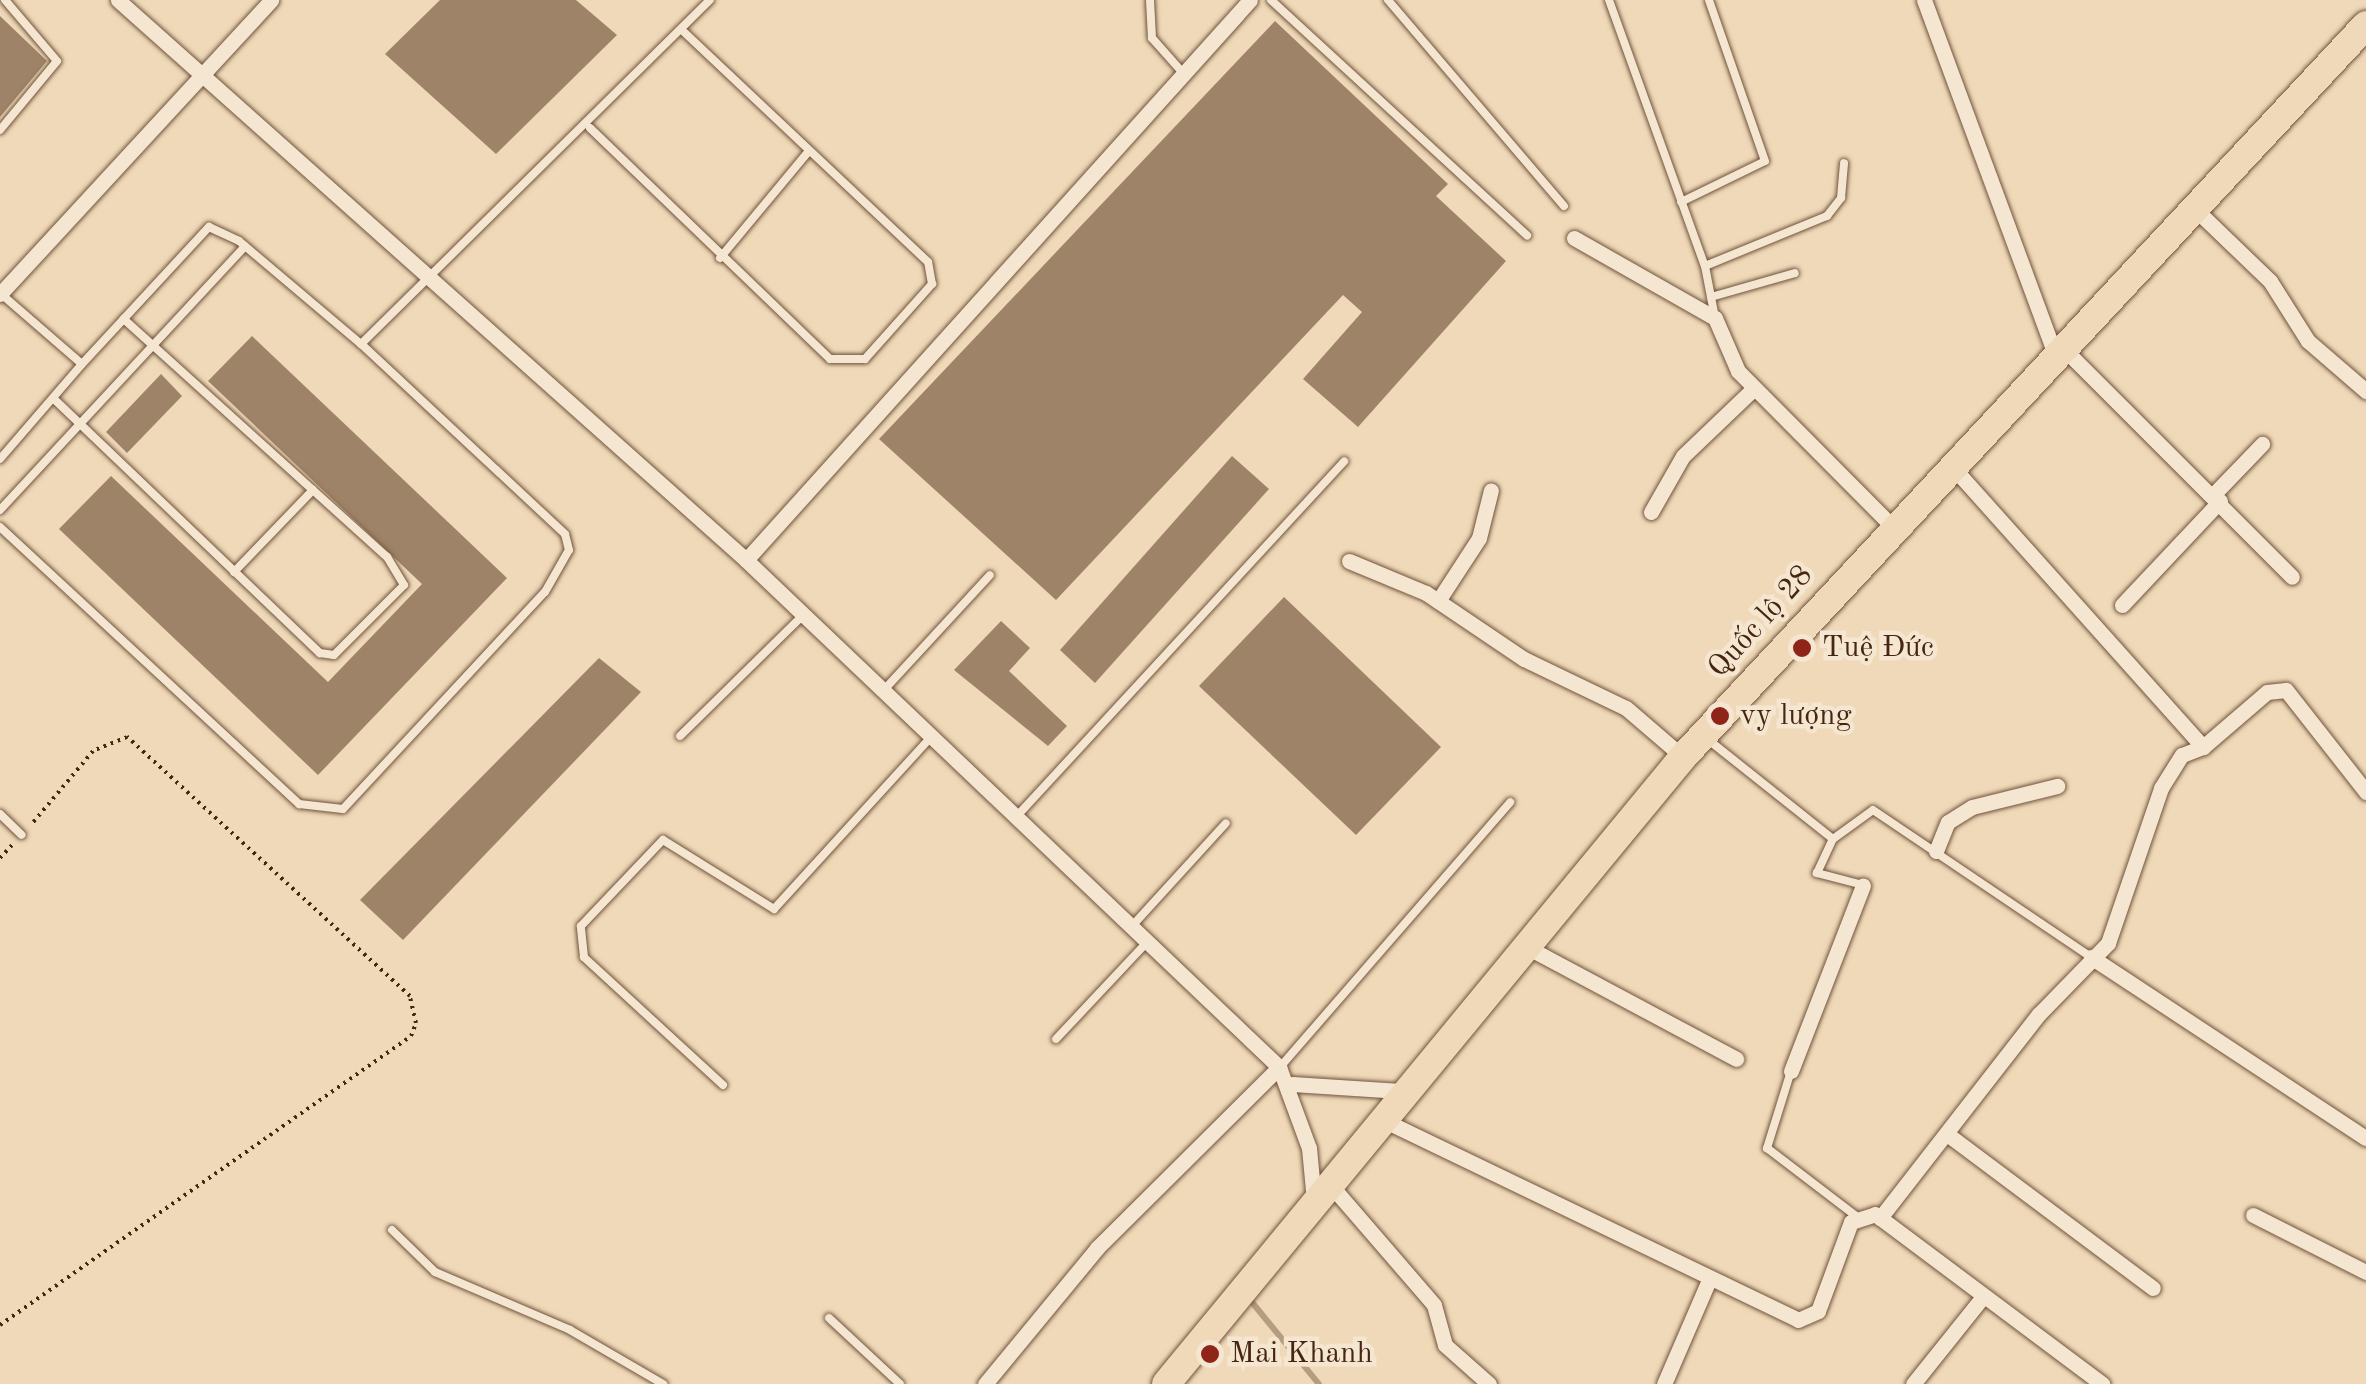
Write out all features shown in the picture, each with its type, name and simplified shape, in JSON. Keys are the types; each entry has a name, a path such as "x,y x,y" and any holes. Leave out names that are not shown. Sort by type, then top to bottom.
{"highway":[{"name":"Quốc lộ 28","path":"1166,1384 1377,1117 1703,735 1892,526 2366,25"}],"street":[{"path":"118,0 746,560 801,617 1280,1067 1292,1084 1321,1192 1434,1305 1446,1344 1489,1384"},
{"path":"0,294 271,0"},
{"path":"746,560 1250,0"},
{"path":"1924,0 2059,351 2217,498 2292,576"},
{"path":"2193,207 2279,292 2308,341 2366,391"},
{"path":"1574,238 1714,318 1726,354 1753,389 1892,526"},
{"path":"1651,512 1683,456 1753,389"},
{"path":"2122,606 2262,444"},
{"path":"1950,464 2203,747"},
{"path":"1438,601 1479,538 1491,490"},
{"path":"1350,561 1438,601 1524,659 1626,708 1684,757"},
{"path":"1880,1218 2118,927 2160,788 2182,755 2203,747 2267,692 2286,690 2366,792"},
{"path":"1936,851 1948,822 1972,807 2058,786"},
{"path":"1791,1071 1864,886"},
{"path":"1521,944 1736,1059"},
{"path":"2091,957 2366,1138"},
{"path":"985,1384 1097,1248 1280,1067"},
{"path":"1292,1084 1401,1091"},
{"path":"1377,1117 1709,1280 1805,1320 1818,1312 1856,1216 1880,1218 2102,1384"},
{"path":"1948,1134 2153,1288"},
{"path":"2253,1215 2366,1272"},
{"path":"1664,1384 1709,1280"},
{"path":"1913,1384 1982,1298"}],"lane":[{"path":"0,130 57,61 4,0"},
{"path":"361,344 590,128 710,0"},
{"path":"1150,0 1152,38 1183,73"},
{"path":"1271,0 1527,235"},
{"path":"1388,0 1564,206"},
{"path":"1609,0 1705,266 1714,318"},
{"path":"1681,202 1765,162 1709,0"},
{"path":"590,128 720,258 840,365 864,359 932,284 928,262 682,30"},
{"path":"720,258 808,152"},
{"path":"1705,266 1828,216 1841,198 1844,163"},
{"path":"0,460 200,230 219,228 361,344 565,534 569,550 545,592 344,810 299,804 0,527"},
{"path":"0,510 245,246"},
{"path":"1710,297 1794,273"},
{"path":"0,294 82,364"},
{"path":"54,399 234,572 328,655 404,586 388,557 124,318"},
{"path":"1016,817 1344,461"},
{"path":"234,572 313,490"},
{"path":"882,692 990,575"},
{"path":"680,736 801,617"},
{"path":"1703,735 1833,838"},
{"path":"723,1085 584,958 581,926 663,840 774,909 930,738"},
{"path":"1280,1067 1510,802"},
{"path":"1864,886 1818,873 1833,838 1873,810 2091,957"},
{"path":"0,814 22,835"},
{"path":"1132,926 1226,823"},
{"path":"1056,1038 1148,941"},
{"path":"1791,1071 1767,1148 1856,1216"},
{"path":"392,1230 435,1272 570,1330 663,1384"},
{"path":"829,1318 900,1384"}],"path":[{"path":"0,858 93,751 127,737 410,996 416,1023 411,1036 0,1324"}],"building":[{"path":"440,0 576,0 617,35 496,154 385,54"},
{"path":"0,16 47,61 0,117"},
{"path":"1275,21 1448,184 1436,196 1506,261 1358,427 1303,379 1362,312 1343,295 1056,600 879,439"},
{"path":"252,336 507,578 318,775 59,529 111,476 328,682 422,584 208,381"},
{"path":"161,374 182,396 127,453 106,432"},
{"path":"1232,456 1269,489 1095,683 1060,650"},
{"path":"1284,597 1441,747 1356,835 1199,686"},
{"path":"1001,621 1030,648 1009,671 1067,726 1048,746 954,670"},
{"path":"599,658 641,692 403,940 360,900"}],"waterway":[{"path":"1251,1301 1319,1384"}],"place":[{"name":"Tuệ Đức","path":"1802,648"},
{"name":"vy lượng","path":"1720,716"},
{"name":"Mai Khanh","path":"1210,1354"}]}
